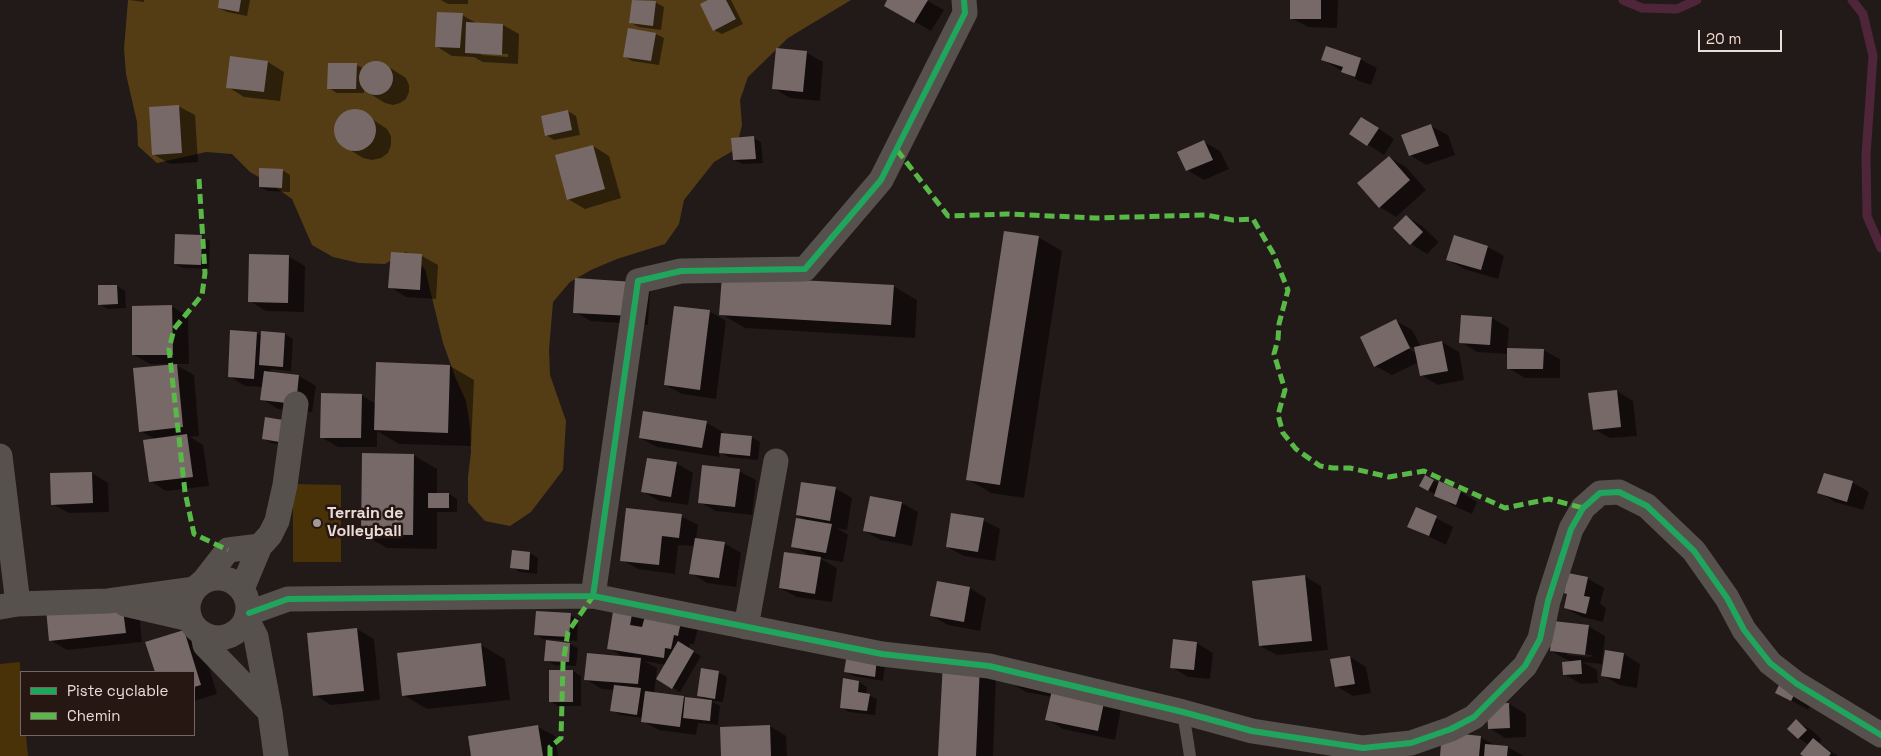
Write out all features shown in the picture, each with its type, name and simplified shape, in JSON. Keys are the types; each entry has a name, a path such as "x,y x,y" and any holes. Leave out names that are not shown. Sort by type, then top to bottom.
{"street":[{"path":"593,596 638,280 681,271 805,269 880,180 965,13 964,0"},
{"path":"276,756 256,637 248,616 242,589 260,546 270,535 277,521 286,485 296,404"},
{"path":"0,456 9,605 108,600 199,586 213,579 224,579 234,582 242,589"},
{"path":"746,627 776,461"},
{"path":"108,600 197,627 213,638 224,638 242,628 248,616 288,599 593,596 882,654 989,666 1182,712 1252,731 1363,748 1411,744 1474,717 1525,666 1540,639 1548,601 1571,530 1583,508 1600,493 1618,492 1647,506 1694,551 1723,591 1744,630 1770,663 1797,684 1881,734"},
{"path":"260,546 228,550 190,598 188,608 205,645 270,712"}],"lane":[{"path":"1182,712 1190,756"}],"shaded area":[{"path":"128,0 851,0 788,38 748,77 740,100 742,125 736,149 714,162 684,200 679,224 665,244 617,259 591,270 570,282 553,302 549,350 550,375 566,421 563,470 531,512 510,526 485,521 468,502 471,452 470,426 466,401 443,343 425,269 406,252 385,264 359,263 333,257 312,245 292,199 250,172 232,154 206,152 157,163 138,146 137,122 126,74 124,49"},
{"name":"Terrain de Volleyball","path":"293,484 341,485 341,562 293,562"},
{"path":"20,662 20,736 26,736 28,756 0,756 0,664"}],"building":[{"path":"219,0 241,0 239,12 218,8"},
{"path":"632,0 656,1 653,26 629,23"},
{"path":"708,0 726,0 736,19 713,31 700,4"},
{"path":"887,0 928,0 914,23 884,6"},
{"path":"1290,0 1321,0 1321,19 1290,19"},
{"path":"437,12 463,13 460,48 435,47"},
{"path":"466,22 503,24 502,55 465,53"},
{"path":"628,28 656,33 651,61 623,57"},
{"path":"1326,46 1361,58 1355,77 1341,72 1343,67 1321,60"},
{"path":"776,48 807,51 803,92 772,89"},
{"path":"230,56 268,61 264,92 226,88"},
{"path":"376,61 383,62 388,66 392,71 392,85 388,90 383,94 376,95 369,94 364,90 360,85 359,78 360,71 364,66 369,62"},
{"path":"328,63 357,63 356,89 327,89"},
{"path":"179,105 182,153 152,155 149,107"},
{"path":"355,109 370,115 376,130 370,145 355,151 340,145 334,130 340,115"},
{"path":"568,110 572,130 545,136 541,116"},
{"path":"1361,117 1379,128 1367,146 1349,134"},
{"path":"1431,124 1439,146 1409,156 1401,135"},
{"path":"754,136 756,159 733,160 731,138"},
{"path":"1204,140 1213,160 1186,171 1177,152"},
{"path":"593,145 605,189 567,200 555,155"},
{"path":"1389,156 1410,180 1379,208 1357,183"},
{"path":"259,168 283,169 282,188 259,187"},
{"path":"1406,215 1423,232 1410,245 1393,228"},
{"path":"1004,231 1039,236 1000,485 966,480"},
{"path":"175,234 202,235 201,265 174,264"},
{"path":"1454,235 1488,246 1481,270 1446,260"},
{"path":"391,252 422,254 420,290 388,288"},
{"path":"249,254 289,255 288,303 248,302"},
{"path":"722,276 894,285 891,325 719,315"},
{"path":"575,278 634,282 632,316 573,313"},
{"path":"98,285 117,285 118,304 98,305"},
{"path":"172,305 173,355 132,355 132,306"},
{"path":"674,306 710,310 700,390 664,385"},
{"path":"1461,315 1492,317 1490,345 1459,343"},
{"path":"1396,319 1410,348 1374,367 1360,337"},
{"path":"230,330 257,332 254,379 228,377"},
{"path":"261,331 285,333 283,367 259,365"},
{"path":"1442,341 1448,371 1420,376 1414,347"},
{"path":"1507,348 1544,349 1543,369 1507,369"},
{"path":"376,362 450,365 448,433 374,430"},
{"path":"177,364 183,427 139,432 133,368"},
{"path":"264,371 299,375 296,404 260,400"},
{"path":"1617,390 1621,427 1593,430 1588,393"},
{"path":"321,393 362,394 361,438 320,438"},
{"path":"643,411 707,421 702,448 639,438"},
{"path":"265,417 289,421 285,443 262,439"},
{"path":"721,433 752,436 750,456 719,453"},
{"path":"187,434 193,477 149,482 143,440"},
{"path":"362,453 414,454 413,535 361,535"},
{"path":"647,458 677,462 671,497 641,492"},
{"path":"702,465 740,469 735,507 698,503"},
{"path":"92,472 93,503 51,505 50,473"},
{"path":"1824,473 1853,481 1847,502 1817,493"},
{"path":"1425,475 1434,480 1428,491 1419,486"},
{"path":"1439,481 1461,491 1456,505 1434,496"},
{"path":"801,482 836,487 830,521 796,515"},
{"path":"428,493 449,493 449,508 428,508"},
{"path":"870,496 902,502 895,537 863,531"},
{"path":"1416,507 1437,516 1429,536 1407,527"},
{"path":"626,508 682,514 679,538 662,536 659,565 620,561"},
{"path":"951,513 984,518 978,552 946,547"},
{"path":"796,518 832,524 826,553 791,547"},
{"path":"695,538 725,542 719,578 689,574"},
{"path":"512,550 530,552 529,570 510,568"},
{"path":"784,552 821,557 815,594 779,588"},
{"path":"1568,573 1588,577 1584,596 1590,597 1586,614 1564,608 1567,594 1564,593"},
{"path":"1305,575 1312,641 1259,646 1252,581"},
{"path":"937,581 970,587 964,622 930,616"},
{"path":"122,602 126,633 49,641 46,609"},
{"path":"614,605 633,609 630,625 642,627 647,609 682,617 678,636 674,635 671,649 665,648 664,658 607,649"},
{"path":"536,611 571,613 569,637 534,635"},
{"path":"1553,621 1589,625 1585,655 1550,651"},
{"path":"357,628 364,691 313,696 307,633"},
{"path":"184,630 201,685 195,687 195,671 155,671 145,642"},
{"path":"1173,639 1197,642 1194,670 1170,668"},
{"path":"546,640 570,643 569,662 544,661"},
{"path":"678,641 694,651 672,689 656,679"},
{"path":"481,643 486,686 402,696 397,653"},
{"path":"1605,650 1624,653 1620,679 1601,676"},
{"path":"587,653 641,658 638,684 584,680"},
{"path":"847,654 877,659 875,677 844,672"},
{"path":"1350,656 1355,684 1335,687 1330,659"},
{"path":"1581,660 1582,674 1563,675 1562,662"},
{"path":"943,662 980,664 976,756 938,756"},
{"path":"701,668 719,671 715,699 697,696"},
{"path":"549,670 573,670 573,702 549,702"},
{"path":"1784,675 1800,683 1791,701 1775,693"},
{"path":"843,678 859,681 858,692 870,694 867,711 840,708"},
{"path":"614,685 641,688 637,715 610,711"},
{"path":"1053,686 1106,693 1098,731 1045,720"},
{"path":"645,691 684,696 680,727 641,722"},
{"path":"685,697 712,700 710,721 683,718"},
{"path":"1509,703 1510,728 1488,729 1487,704"},
{"path":"1796,719 1807,730 1798,739 1787,729"},
{"path":"538,725 543,756 471,756 468,736"},
{"path":"770,725 771,756 721,756 720,727"},
{"path":"1442,732 1481,736 1479,756 1440,756"},
{"path":"1813,738 1831,753 1829,756 1803,756 1800,754"},
{"path":"1485,744 1508,746 1507,756 1484,756"}],"waterway":[{"path":"1623,0 1642,8 1677,9 1697,0"},
{"path":"1852,0 1863,14 1873,56 1866,155 1867,216 1881,248"}],"marked path":[{"path":"897,150 948,216 1008,214 1095,218 1206,215 1233,220 1253,219 1273,253 1288,290 1279,324 1274,354 1285,390 1278,415 1283,433 1296,449 1320,466 1350,468 1389,477 1424,471 1505,508 1549,499 1583,508"},
{"path":"199,179 205,273 202,295 174,329 169,349 185,492 194,534 228,550"},
{"path":"550,756 550,747 561,738 563,663 568,632 593,596"}],"cycle path":[{"path":"593,596 638,281 681,271 805,269 881,180 965,13 964,0"},
{"path":"249,613 288,599 593,596 882,654 989,666 1183,712 1252,731 1363,748 1411,743 1451,729 1474,717 1525,666 1540,639 1548,601 1571,529 1583,508 1600,493 1619,492 1647,506 1694,551 1727,598 1744,630 1770,663 1797,684 1881,735"}],"place":[{"name":"Terrain de Volleyball","path":"317,523"}]}
